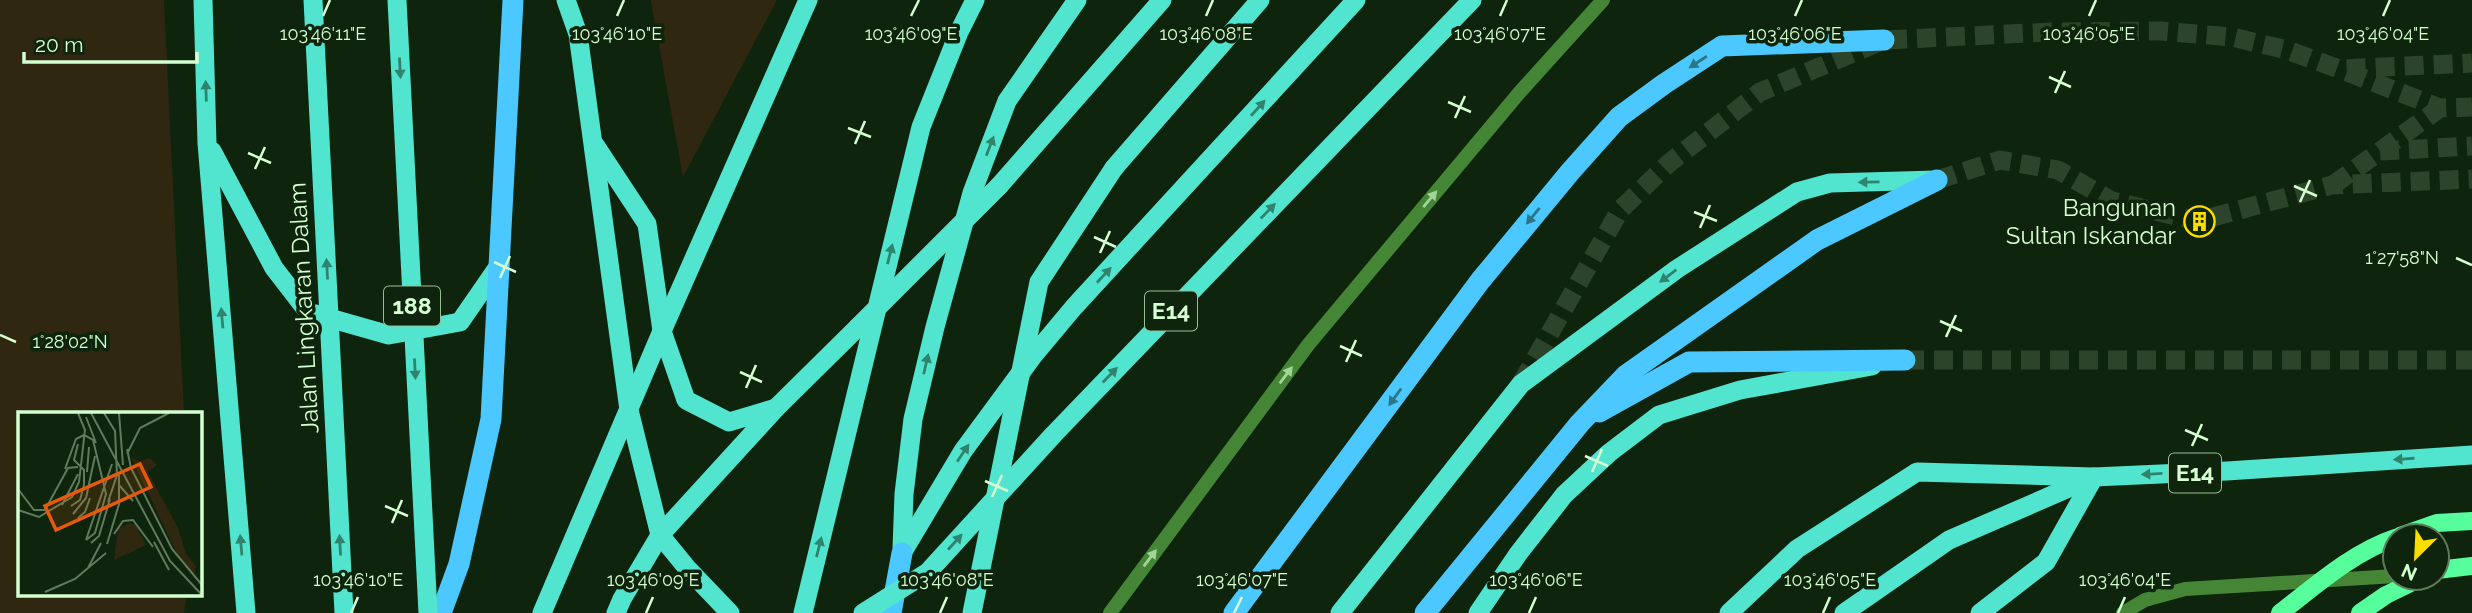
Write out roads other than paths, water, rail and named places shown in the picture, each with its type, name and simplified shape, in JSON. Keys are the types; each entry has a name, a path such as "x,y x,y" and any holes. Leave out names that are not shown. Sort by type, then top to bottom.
{"highway":[{"path":"203,0 207,142 246,613"},
{"name":"Jalan Lingkaran Dalam","path":"313,0 344,613"},
{"name":"188","path":"397,0 428,613"},
{"path":"441,613 459,564 491,418 513,0"},
{"path":"566,0 578,34 629,410 660,535 730,613"},
{"path":"542,613 662,331 808,0"},
{"path":"803,613 921,127 959,32 975,0"},
{"path":"891,613 902,553 904,494 913,419 972,193 1007,100 1077,0"},
{"path":"616,613 660,535 776,408 999,186 1162,0"},
{"path":"972,613 1039,282 1114,168 1260,0"},
{"path":"902,553 963,451 1033,355 1082,298 1356,0"},
{"name":"E14","path":"863,613 928,572 1054,434 1472,0"},
{"path":"1234,613 1480,281 1619,117 1722,46 1884,40"},
{"path":"593,141 647,223 662,331 686,400 729,422 776,408"},
{"path":"207,142 274,268 308,312 389,335 460,322 498,267"},
{"path":"1425,613 1580,423 1626,375 1817,240 1937,180"},
{"path":"1340,613 1521,384 1677,269 1797,192 1830,183 1937,180"},
{"path":"1580,423 1689,362 1905,360"},
{"path":"1478,613 1518,554 1564,495 1609,453 1659,415 1740,390 1905,360"},
{"name":"E14","path":"1729,613 1797,549 1917,472 2094,477 2472,455"},
{"path":"1980,613 2046,562 2094,477"},
{"name":"E14","path":"1844,613 1949,540 2094,477"}],"main road":[{"path":"2451,522 2472,521"},
{"path":"2280,613 2323,580 2381,542"},
{"path":"2451,570 2472,568"},
{"path":"2360,613 2392,592"}],"lane":[{"path":"1110,613 1308,345 1519,93 1603,0"},
{"path":"2123,613 2145,600 2185,589 2381,577"}],"tunnel":[{"path":"1521,384 1620,210 1668,164 1760,92 1884,40 2051,32 2161,31 2232,37 2287,50 2339,69 2472,63"},
{"path":"2347,72 2440,108 2472,107"},
{"path":"2333,185 2440,108"},
{"path":"2380,151 2472,146"},
{"path":"1937,180 2000,160 2058,170 2112,201 2198,221 2332,185 2472,179"},
{"path":"1905,360 2472,360"}],"place":[{"name":"Bangunan Sultan Iskandar","path":"2199,222"}]}
